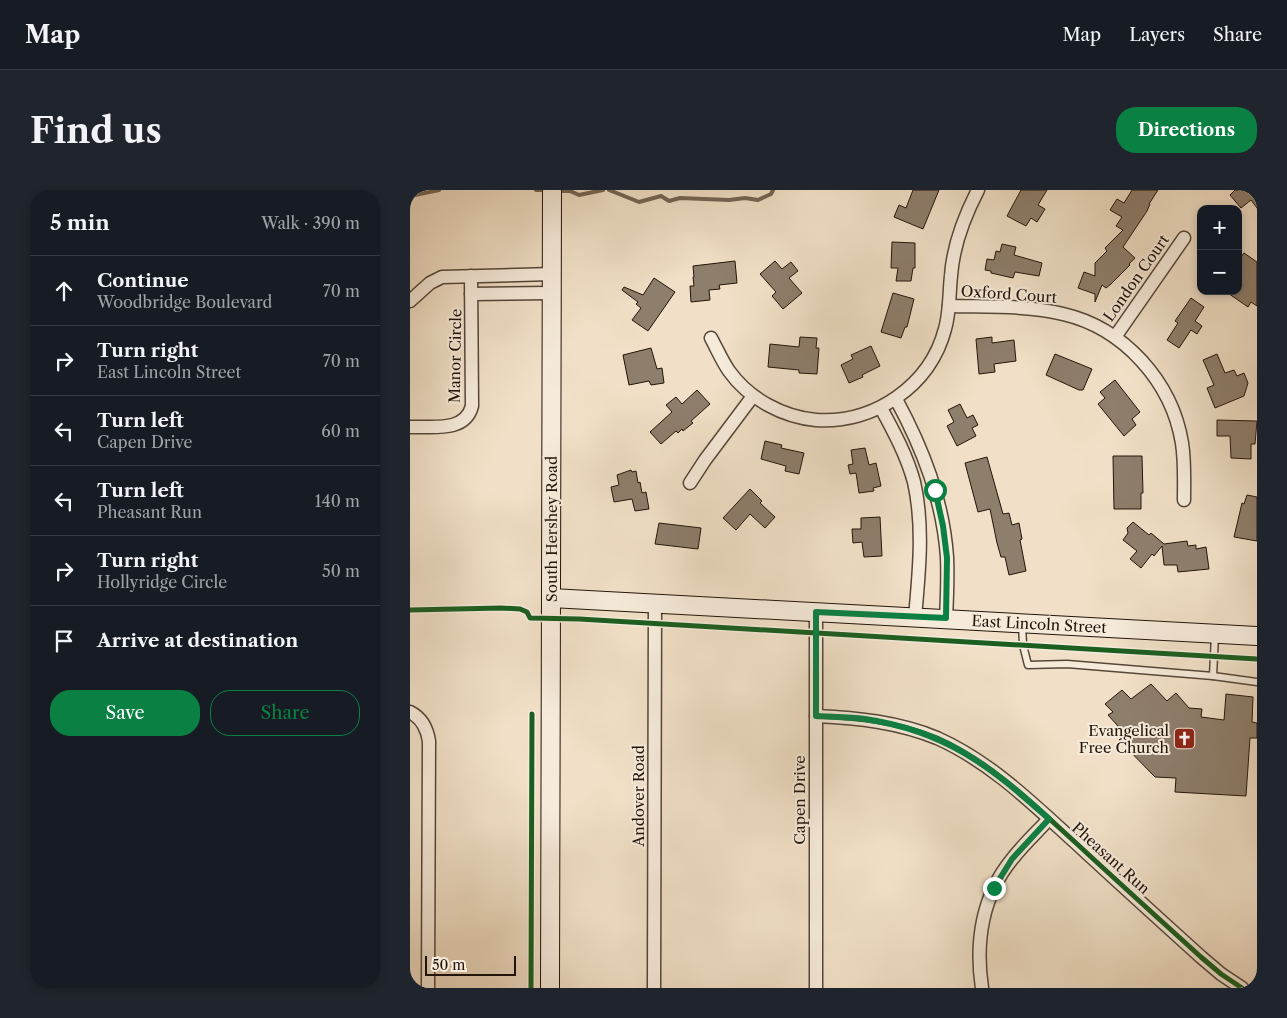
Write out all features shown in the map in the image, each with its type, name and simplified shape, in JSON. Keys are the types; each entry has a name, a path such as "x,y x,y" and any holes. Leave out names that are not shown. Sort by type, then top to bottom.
{"main road":[{"name":"South Hershey Road","path":"550,988 552,199"},
{"name":"East Lincoln Street","path":"551,598 1257,636"}],"street":[{"path":"712,338 729,371 753,396 782,412 814,420 827,420 855,417 881,408 896,399 917,379 932,360 942,341 946,328 956,244 967,212 978,190"},
{"name":"London Court","path":"1115,337 1184,238"},
{"path":"410,301 442,277 552,274"},
{"name":"Manor Circle","path":"410,427 453,425 465,419 470,413 472,406 471,276"},
{"name":"Manor Circle","path":"471,294 551,293"},
{"name":"Oxford Court","path":"949,306 1040,310 1062,314 1101,329 1115,337 1143,362 1158,381 1171,406 1182,442 1184,500"},
{"path":"690,483 753,396"},
{"path":"896,399 923,452 935,490 943,526 947,558 946,618"},
{"path":"881,408 901,446 917,498 920,548 915,617"},
{"name":"Andover Road","path":"654,988 655,605"},
{"name":"Capen Drive","path":"816,612 816,988"},
{"path":"410,712 420,718 425,725 429,741 428,988"},
{"name":"Pheasant Run","path":"816,716 878,721 908,728 937,738 964,751 1008,782 1201,957 1242,988"},
{"path":"982,988 979,948 989,899 1000,876 1012,859 1049,819"}],"lane":[{"path":"1022,623 1023,645 1028,665 1067,664 1213,676 1257,682"},
{"path":"1213,676 1215,634"}],"building":[{"path":"913,190 939,190 923,229 894,217 899,205 906,208"},
{"path":"1021,190 1047,190 1038,205 1045,209 1037,222 1031,218 1026,226 1007,216"},
{"path":"1132,190 1158,190 1147,211 1123,247 1135,258 1111,284 1106,288 1102,285 1095,302 1095,294 1078,288 1084,272 1095,276 1095,263 1107,251 1105,248 1123,230 1116,226 1122,217 1110,210 1117,199 1124,203"},
{"path":"1235,190 1257,190 1257,208 1251,200 1242,207 1242,205 1238,205 1230,195"},
{"path":"892,242 915,243 915,268 913,268 911,281 896,281 898,268 891,268"},
{"path":"1002,244 1016,247 1014,255 1042,263 1039,276 1015,272 1013,278 985,270 987,259 994,260 996,251 1000,252"},
{"path":"1244,253 1257,262 1257,306 1251,302 1248,307 1231,295 1242,295 1242,256"},
{"path":"735,261 737,283 719,285 720,289 709,290 710,300 691,302 690,286 694,286 693,266"},
{"path":"775,261 782,269 791,262 798,271 789,278 802,293 783,309 772,296 776,292 760,274"},
{"path":"654,278 675,292 648,331 632,320 641,308 636,304 638,302 622,290 624,287 643,295"},
{"path":"893,293 914,299 907,327 905,327 901,338 881,332"},
{"path":"1191,298 1204,307 1195,321 1202,326 1197,334 1191,330 1179,348 1167,340 1178,323 1175,321"},
{"path":"800,337 817,338 816,348 819,348 817,374 799,373 799,370 768,367 770,344 799,347"},
{"path":"992,337 992,343 1014,340 1016,361 994,364 995,372 979,374 976,339"},
{"path":"871,346 880,366 849,383 841,365 853,359 851,355"},
{"path":"651,348 657,369 662,368 664,383 651,385 649,381 629,385 623,355"},
{"path":"1055,354 1092,369 1083,390 1079,390 1046,375"},
{"path":"1217,354 1225,373 1234,370 1237,376 1244,373 1248,383 1244,396 1215,408 1207,388 1214,385 1203,360"},
{"path":"1115,380 1140,412 1132,419 1136,425 1124,436 1098,404 1105,398 1100,392"},
{"path":"697,390 710,404 691,421 693,423 683,431 682,429 678,433 676,431 661,444 650,432 672,412 666,405 676,397 682,404"},
{"path":"960,404 967,418 973,415 978,425 972,428 976,436 957,446 947,426 954,422 948,410"},
{"path":"1217,420 1257,421 1255,444 1251,444 1251,459 1231,458 1230,436 1217,436"},
{"path":"765,441 782,445 781,448 804,453 799,474 785,471 786,466 761,459"},
{"path":"865,448 869,465 876,463 881,486 873,488 874,491 859,493 856,473 850,474 848,465 853,464 851,450"},
{"path":"1113,456 1142,456 1143,493 1141,493 1141,509 1114,509"},
{"path":"987,457 1003,514 1009,513 1012,525 1019,523 1026,571 1009,575 1005,557 1001,557 990,509 978,512 965,463"},
{"path":"631,470 632,472 636,471 642,493 646,492 649,509 635,511 632,499 614,502 611,487 619,485 617,475"},
{"path":"750,489 762,501 760,503 775,517 765,528 750,514 736,530 723,518"},
{"path":"1247,495 1257,497 1257,541 1234,537 1242,503 1244,504"},
{"path":"880,517 882,556 864,557 862,542 853,543 852,529 861,529 861,518"},
{"path":"1133,522 1164,544 1187,541 1188,546 1196,545 1196,549 1206,547 1209,569 1178,572 1177,565 1164,565 1162,546 1154,556 1152,554 1141,568 1130,559 1137,551 1123,540 1128,533 1127,528"},
{"path":"659,523 701,528 698,549 655,544"},
{"name":"Evangelical Free Church","path":"1151,684 1167,701 1176,693 1189,708 1202,709 1201,717 1224,720 1226,694 1253,697 1252,722 1257,723 1257,738 1250,738 1246,796 1175,792 1176,778 1155,777 1119,740 1126,735 1108,715 1113,712 1105,704 1122,690 1131,699"}],"waterway":[{"path":"410,196 439,190"},
{"path":"536,190 546,190"},
{"path":"556,191 570,191 579,195 603,190"},
{"path":"609,190 639,202 661,196 669,201 680,198 729,200 745,198 758,200 771,194 773,190"}],"cycle path":[{"path":"410,610 520,609 527,612 530,618 579,619 1257,659"},
{"path":"531,988 532,714"},
{"path":"816,716 847,718 908,728 937,738 975,759 1011,785 1201,957 1242,988"}],"place":[{"name":"Evangelical Free Church","path":"1185,739"}],"route":[{"path":"935,490 943,526 947,558 946,618 816,612 816,716 862,718 908,728 937,738 964,751 986,766 1008,782 1049,819 1012,859 994,888"}]}
